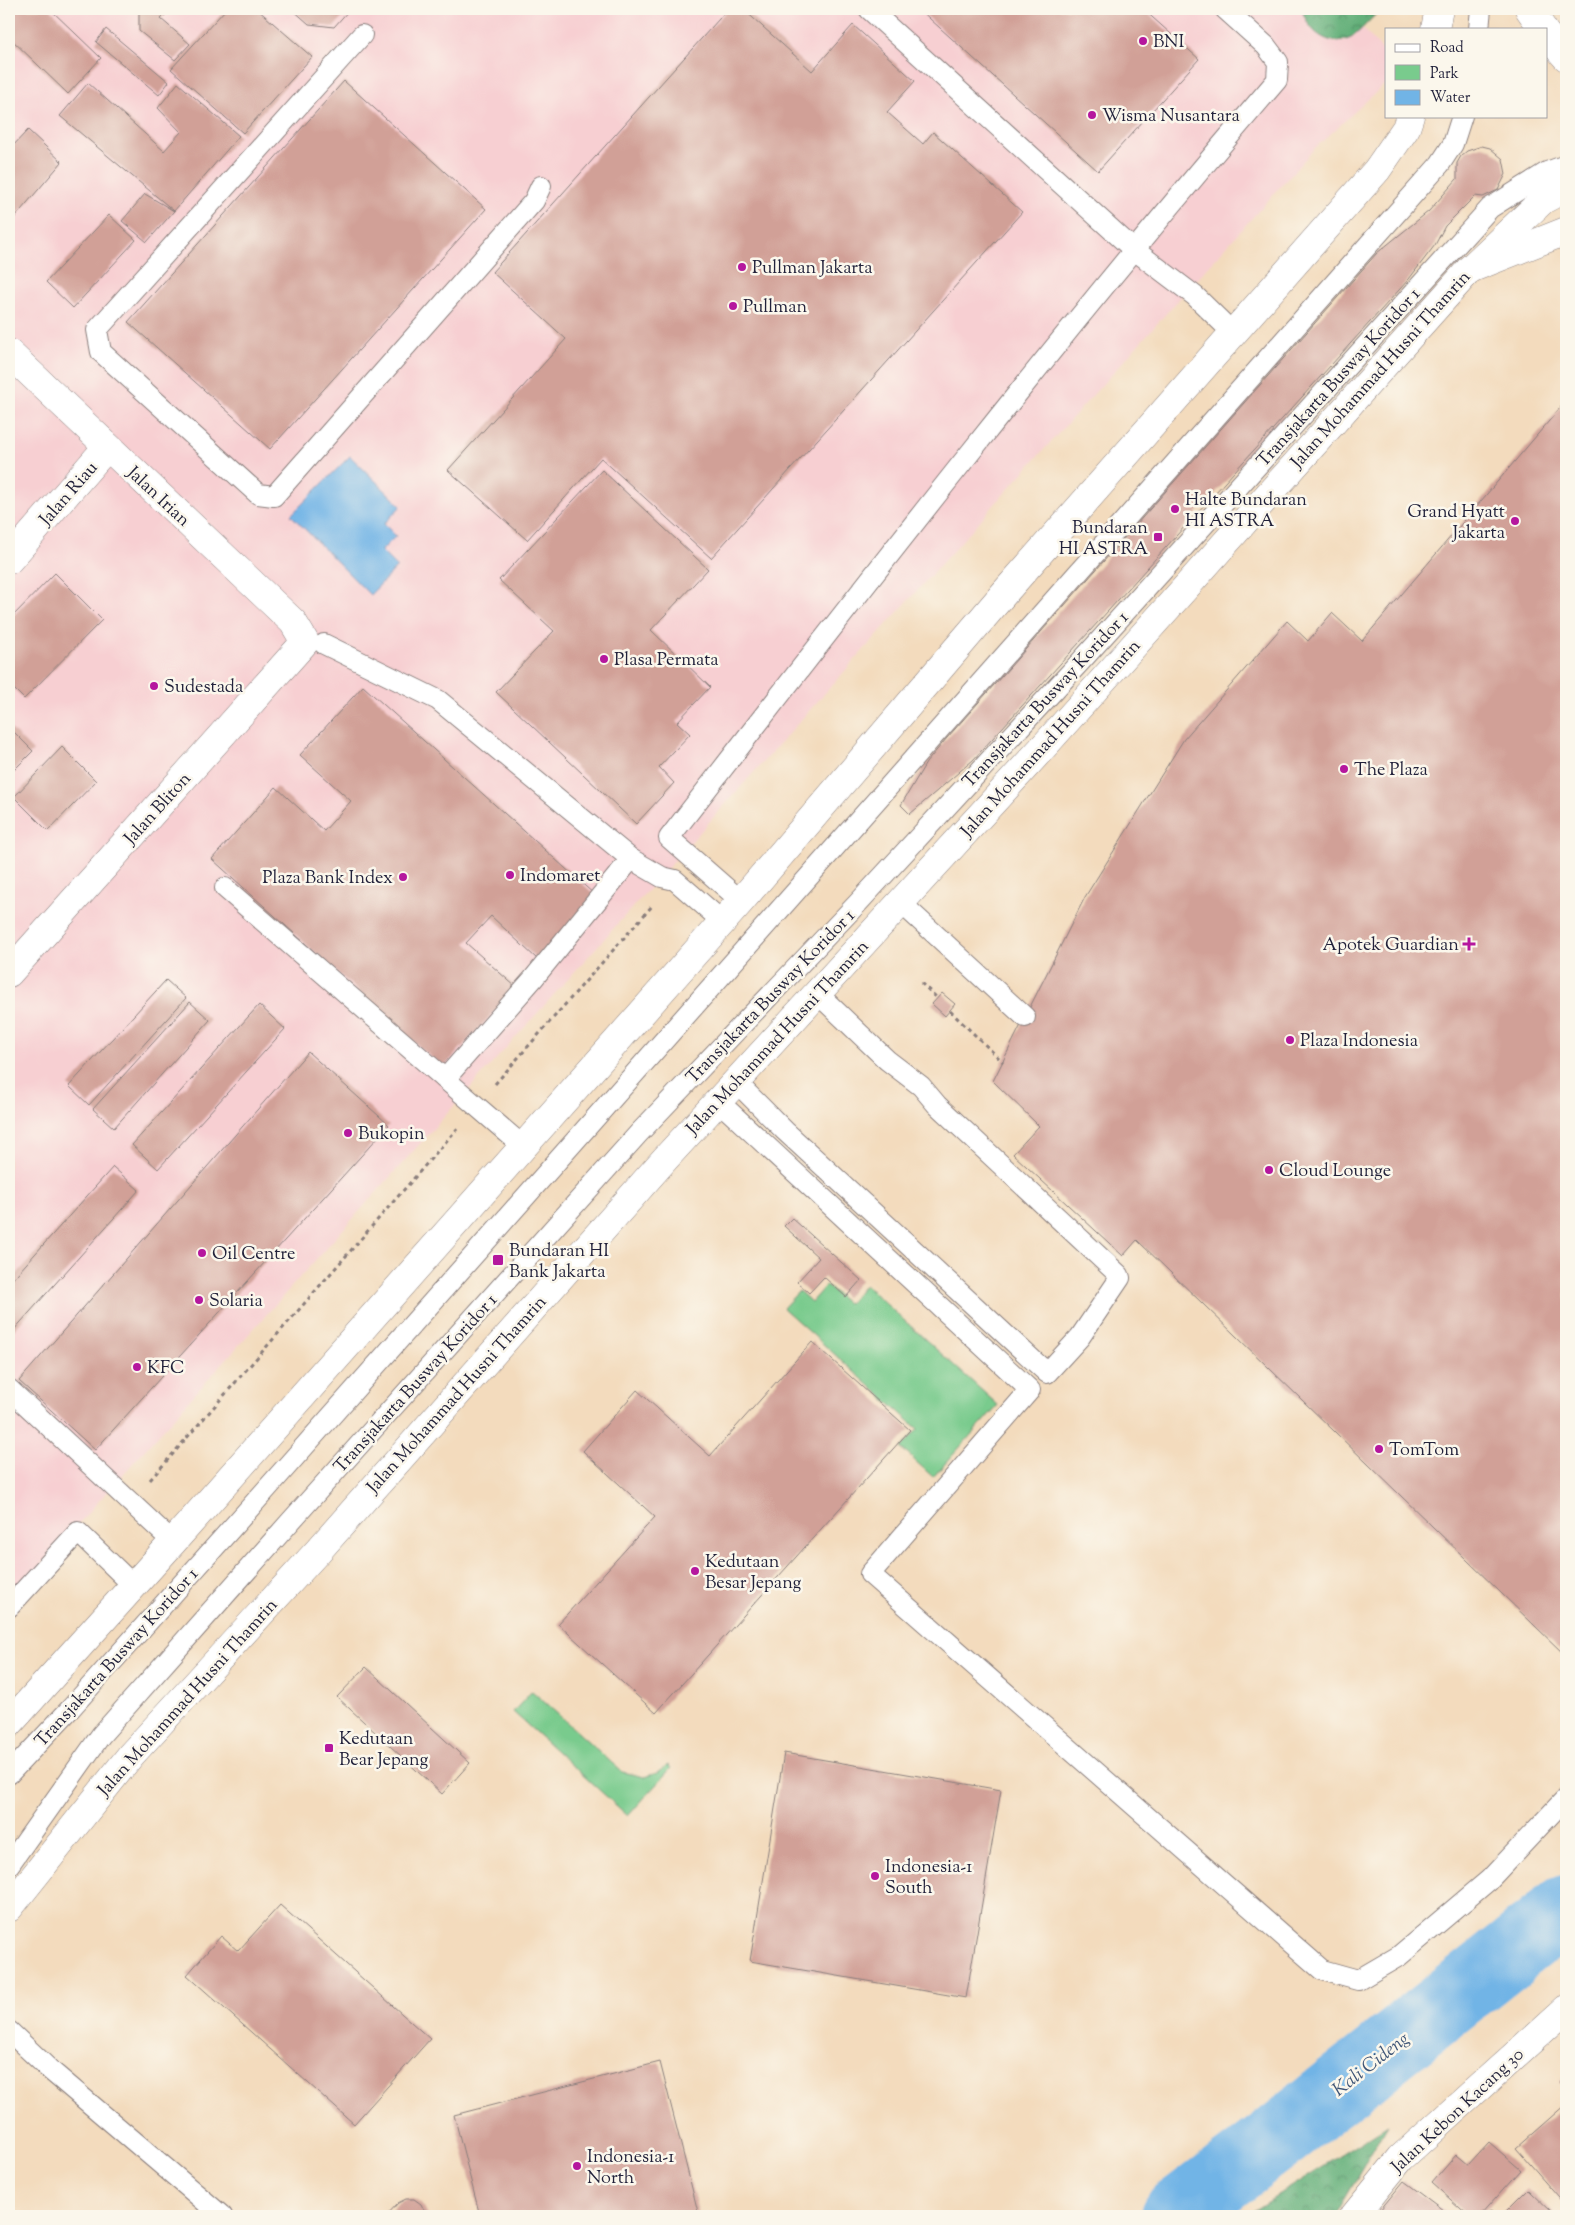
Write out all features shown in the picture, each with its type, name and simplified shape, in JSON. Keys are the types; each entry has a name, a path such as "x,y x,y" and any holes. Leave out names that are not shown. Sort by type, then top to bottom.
{"main road":[{"path":"1529,9 1542,28"},
{"path":"1548,36 1566,56"},
{"path":"9,1724 134,1586 723,922 1006,591 1377,170 1406,128 1409,118"},
{"name":"Jalan Mohammad Husni Thamrin","path":"9,1908 131,1755 324,1543 726,1091 1052,736 1470,269 1543,200 1566,188"},
{"path":"1470,269 1566,231"},
{"name":"Jalan Irian","path":"9,353 107,448 315,643"},
{"name":"Jalan Riau","path":"9,560 107,448"},
{"name":"Jalan Bliton","path":"9,974 315,643"},
{"name":"Jalan Kebon Kacang 30","path":"1354,2216 1401,2158 1566,2009"}],"lane":[{"path":"869,9 1133,249 1195,296 1234,333"},
{"path":"741,901 670,838 798,672 1133,249 1277,80 1278,62 1266,46 1225,9"},
{"path":"1479,28 1481,9"},
{"path":"362,34 98,330 101,352 258,494 274,496 534,201 541,186"},
{"name":"Transjakarta Busway Koridor 1","path":"9,1774 71,1708 198,1566 1440,164 1453,144 1461,118"},
{"name":"Transjakarta Busway Koridor 1","path":"9,1865 101,1735 639,1133 850,912 1082,660 1490,208 1547,172 1566,165"},
{"path":"315,643 438,700 631,859 662,877 675,880 723,922"},
{"path":"445,1079 533,979 631,859"},
{"path":"225,888 524,1147"},
{"path":"900,902 1025,1017"},
{"path":"726,1091 785,1131 1047,1373 1080,1337 1120,1278 1119,1275 938,1105 921,1086 887,1060 817,993"},
{"path":"726,1091 1030,1390 870,1574 1322,1970 1358,1980 1399,1956 1490,1880 1566,1798"},
{"path":"9,1389 173,1542"},
{"path":"9,1607 78,1532 134,1586"},
{"path":"9,2031 49,2069 222,2216"}],"path":[{"path":"130,1502 675,880"},
{"path":"921,983 937,998"},
{"path":"950,1011 1003,1062"}],"shaded area":[{"path":"9,9 1349,9 1349,13 1385,53 1385,84 1314,149 9,1601"}],"green space":[{"path":"1302,9 1382,9 1351,38 1334,41 1320,36 1314,30"},
{"path":"826,1285 848,1304 865,1285 998,1405 933,1477 901,1448 918,1429 783,1308 799,1291 811,1302"},
{"path":"532,1691 622,1772 644,1777 657,1773 668,1765 671,1768 628,1816 513,1712"},
{"path":"1388,2125 1335,2216 1244,2216"}],"water":[{"path":"350,456 401,506 384,524 396,536 381,551 397,567 370,595 291,515"}],"building":[{"path":"9,9 50,9 101,58 68,94 9,37"},
{"path":"139,9 171,9 161,19 190,44 175,60 139,31"},
{"path":"226,9 257,9 312,57 243,133 171,69"},
{"path":"292,9 350,9 334,27 309,24"},
{"name":"Pullman","path":"728,9 743,9 812,71 853,25 915,81 887,112 923,144 933,132 1022,212 711,558 601,458 527,540 448,470 566,339 492,272"},
{"name":"Wisma Nusantara","path":"919,9 1143,9 1199,59 1098,171"},
{"path":"106,29 169,82 159,95 96,42"},
{"path":"344,81 486,209 270,449 128,322"},
{"path":"88,83 164,151 181,132 158,108 178,83 239,136 174,211 60,116"},
{"path":"28,130 62,162 9,224 9,150"},
{"name":"Halte Bundaran HI ASTRA","path":"1482,146 1490,148 1503,159 1506,174 1498,190 1483,197 1475,196 1445,226 1435,245 1409,279 973,760 910,814 901,805 926,763 947,738 1377,253 1429,211 1457,179 1457,163 1461,156 1467,151"},
{"path":"145,194 174,211 147,242 122,221"},
{"path":"109,215 136,240 73,308 46,282"},
{"name":"Plaza Indonesia","path":"1566,401 1566,1656 1137,1240 1123,1256 1013,1154 1039,1126 993,1081 1085,897 1184,739 1287,621 1308,641 1332,613 1362,641"},
{"name":"Plasa Permata","path":"602,470 708,569 651,630 710,687 677,722 690,734 659,767 674,783 636,824 496,692 554,631 499,580"},
{"path":"55,573 102,620 24,699 9,684 9,620"},
{"name":"Plaza Bank Index","path":"363,686 595,895 537,959 491,916 466,943 516,987 443,1068 212,859 276,787 324,831 351,801 300,755"},
{"path":"9,727 33,751 9,775"},
{"path":"62,747 96,781 48,831 14,797"},
{"path":"166,980 186,998 89,1105 69,1086"},
{"path":"942,993 955,1004 945,1016 932,1004"},
{"path":"190,1002 210,1020 114,1128 93,1109"},
{"path":"259,1005 285,1029 158,1169 132,1145"},
{"name":"Oil Centre","path":"308,1052 389,1125 95,1450 19,1381"},
{"path":"113,1167 139,1190 12,1332 9,1329 9,1283"},
{"path":"792,1218 861,1280 846,1297 824,1277 809,1293 797,1282 819,1258 784,1226"},
{"name":"Kedutaan Besar Jepang","path":"812,1342 910,1430 656,1713 558,1624 655,1517 583,1451 637,1390 710,1456"},
{"path":"366,1667 470,1763 442,1794 337,1697"},
{"name":"Indonesia-1 South","path":"784,1753 1001,1790 966,1998 750,1961"},
{"path":"280,1905 430,2039 354,2124 187,1975 221,1936 238,1951"},
{"name":"Indonesia-1 North","path":"660,2062 699,2216 480,2216 454,2115"},
{"path":"1566,2076 1566,2089 1559,2082"},
{"path":"1566,2104 1566,2205 1516,2148"},
{"path":"1489,2142 1521,2170 1480,2216 1469,2216 1432,2183 1456,2155 1468,2165"},
{"path":"1404,2181 1451,2216 1375,2216"},
{"path":"1528,2189 1553,2213 1549,2216 1501,2216"},
{"path":"406,2199 414,2199 421,2204 427,2216 386,2216 398,2203"},
{"path":"1491,2211 1496,2216 1486,2216"}],"waterway":[{"name":"Kali Cideng","path":"1174,2216 1281,2135 1566,1909"}],"place":[{"name":"BNI","path":"1143,41"},
{"name":"Wisma Nusantara","path":"1092,115"},
{"name":"Pullman Jakarta","path":"742,267"},
{"name":"Pullman","path":"733,306"},
{"name":"Halte Bundaran HI ASTRA","path":"1175,509"},
{"name":"Grand Hyatt Jakarta","path":"1515,521"},
{"name":"Bundaran HI ASTRA","path":"1158,537"},
{"name":"Plasa Permata","path":"604,659"},
{"name":"Sudestada","path":"154,686"},
{"name":"The Plaza","path":"1344,769"},
{"name":"Indomaret","path":"510,875"},
{"name":"Plaza Bank Index","path":"403,877"},
{"name":"Apotek Guardian","path":"1469,944"},
{"name":"Plaza Indonesia","path":"1290,1040"},
{"name":"Bukopin","path":"348,1133"},
{"name":"Cloud Lounge","path":"1269,1170"},
{"name":"Oil Centre","path":"202,1253"},
{"name":"Bundaran HI Bank Jakarta","path":"498,1260"},
{"name":"Solaria","path":"199,1300"},
{"name":"KFC","path":"137,1367"},
{"name":"TomTom","path":"1379,1449"},
{"name":"Kedutaan Besar Jepang","path":"695,1571"},
{"name":"Kedutaan Bear Jepang","path":"329,1748"},
{"name":"Indonesia-1 South","path":"875,1876"},
{"name":"Indonesia-1 North","path":"577,2166"}]}
